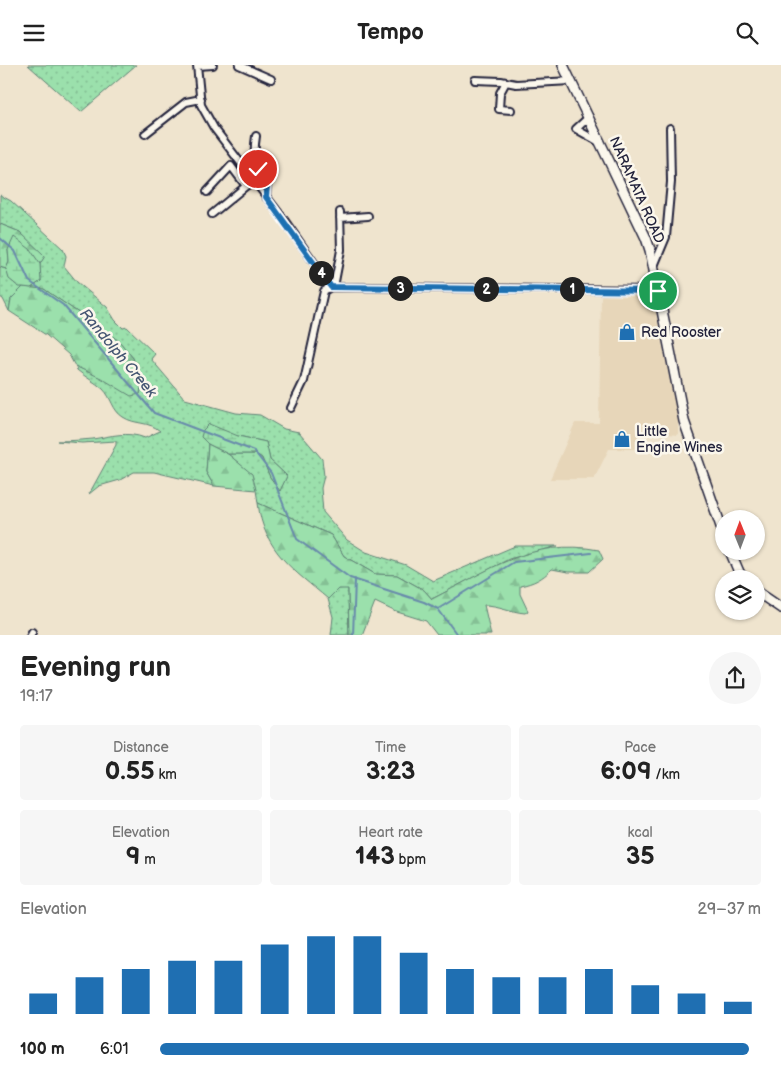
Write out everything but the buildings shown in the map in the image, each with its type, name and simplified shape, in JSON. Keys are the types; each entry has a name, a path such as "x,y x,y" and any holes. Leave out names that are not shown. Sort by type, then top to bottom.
{"main road":[{"name":"NARAMATA ROAD","path":"563,65 646,238 684,421 715,510"},
{"path":"765,597 781,608"}],"street":[{"path":"213,65 197,65 202,105 214,128 332,287"},
{"path":"239,65 271,79"},
{"path":"475,79 516,84 571,81"},
{"path":"506,82 500,93 500,109 511,110"},
{"path":"145,134 186,102 201,99"},
{"path":"589,117 576,129 600,142"},
{"path":"653,267 666,237 670,182 670,128"},
{"path":"256,136 255,160 258,169 268,175 266,197"},
{"path":"207,192 231,165 246,186"},
{"path":"212,214 254,181"},
{"path":"332,287 341,250 340,215 368,216"},
{"path":"291,409 304,381 324,291 332,287 658,291"}],"shaded area":[{"path":"601,295 651,296 653,299 678,421 678,435 660,432 639,432 638,449 609,449 594,479 550,479 575,423 599,423"}],"green space":[{"path":"28,65 136,65 81,112"},
{"path":"0,195 11,201 63,249 66,256 64,266 77,282 107,307 115,320 123,328 127,327 155,354 151,359 185,399 236,413 260,415 284,429 299,432 322,459 324,476 321,488 323,512 347,540 366,552 406,565 433,581 515,546 558,546 509,559 432,599 424,590 397,575 375,574 344,556 331,535 258,503 255,485 250,474 228,454 256,454 262,458 270,477 280,490 287,476 270,460 266,442 238,436 201,437 208,444 206,472 214,486 154,472 134,472 120,480 99,486 89,494 116,445 116,441 82,443 57,441 93,439 125,434 145,438 160,431 123,417 116,411 103,389 77,370 75,366 140,394 142,381 133,358 119,341 44,289 31,288 41,281 40,264 44,256 20,232 0,224"},
{"path":"0,224 20,232 45,256 40,264 29,249 8,250 9,262 6,269 0,267"},
{"path":"14,237 30,249 40,264 41,281 31,288 19,287 9,279 6,269 9,262 8,250"},
{"path":"0,267 6,269 14,283 23,287 11,299 9,311 0,297"},
{"path":"23,287 44,289 119,341 133,358 142,381 140,394 131,396 101,378 75,366 69,355 46,335 9,311 11,299"},
{"path":"209,424 238,436 266,442 270,460 287,476 280,491 270,477 262,458 256,454 228,454 208,444 201,437 203,430"},
{"path":"208,444 228,454 252,474 256,490 214,486 206,472"},
{"path":"258,503 331,535 344,556 375,574 397,575 424,590 432,599 492,568 531,552 575,547 599,550 603,559 589,572 568,572 552,569 538,580 520,586 520,594 528,611 525,613 484,605 491,635 437,635 426,621 394,611 375,602 362,635 349,635 348,589 338,589 328,599 292,569 282,559 267,535 261,520"},
{"path":"348,588 349,635 331,635 333,617 328,599 338,589"}],"waterway":[{"name":"Randolph Creek","path":"0,238 15,251 29,281 63,305 154,413 254,451 271,473 297,539 350,578 424,602 438,609 457,635"},
{"path":"438,609 514,562 591,553"},
{"path":"353,635 355,579"}],"place":[{"name":"Red Rooster","path":"627,332"},
{"name":"Little Engine Wines","path":"622,439"}],"route":[{"path":"258,169 268,175 266,197 331,287 658,291"}]}
